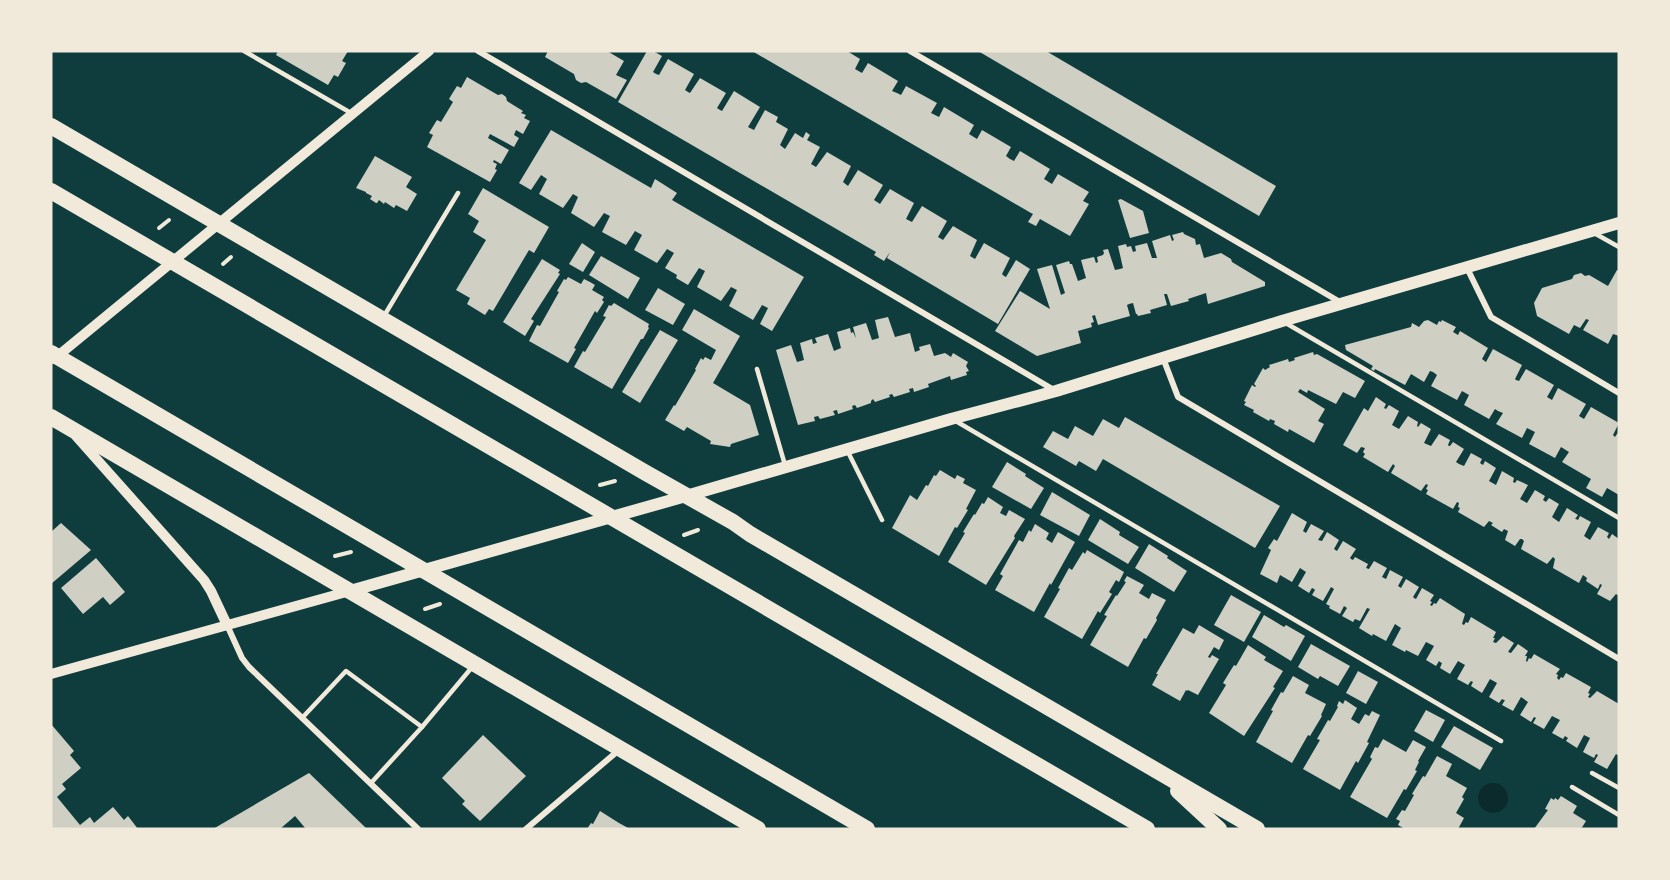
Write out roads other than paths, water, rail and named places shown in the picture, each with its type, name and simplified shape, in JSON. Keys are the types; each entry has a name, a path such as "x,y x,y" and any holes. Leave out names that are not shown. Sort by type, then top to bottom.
{"highway":[{"path":"51,126 1257,829"},
{"path":"51,191 1147,829"},
{"path":"53,357 424,570 867,829"},
{"path":"51,417 758,829"},
{"path":"1154,769 1219,829"}],"main road":[{"path":"350,591 1056,391 1282,321 1619,223"}],"street":[{"path":"53,357 429,51"},
{"path":"478,51 1056,391"},
{"path":"910,51 1343,304"},
{"path":"1467,268 1491,317 1619,393"},
{"path":"1163,358 1178,397 1619,659"},
{"path":"68,427 204,580 242,658 249,667 418,829"},
{"path":"51,674 350,591"},
{"path":"526,829 620,749"}],"lane":[{"path":"244,51 352,114"},
{"path":"382,319 458,193"},
{"path":"1592,231 1619,247"},
{"path":"1282,321 1619,518"},
{"path":"757,369 786,467"},
{"path":"951,419 1501,741"},
{"path":"847,450 882,520"},
{"path":"371,783 475,664"},
{"path":"302,718 346,671 422,727"},
{"path":"1592,773 1619,788"},
{"path":"1572,787 1619,815"}],"water":[{"path":"1493,783 1499,784 1507,792 1507,804 1499,812 1493,813 1487,812 1479,804 1478,798 1479,792 1487,784"}]}
